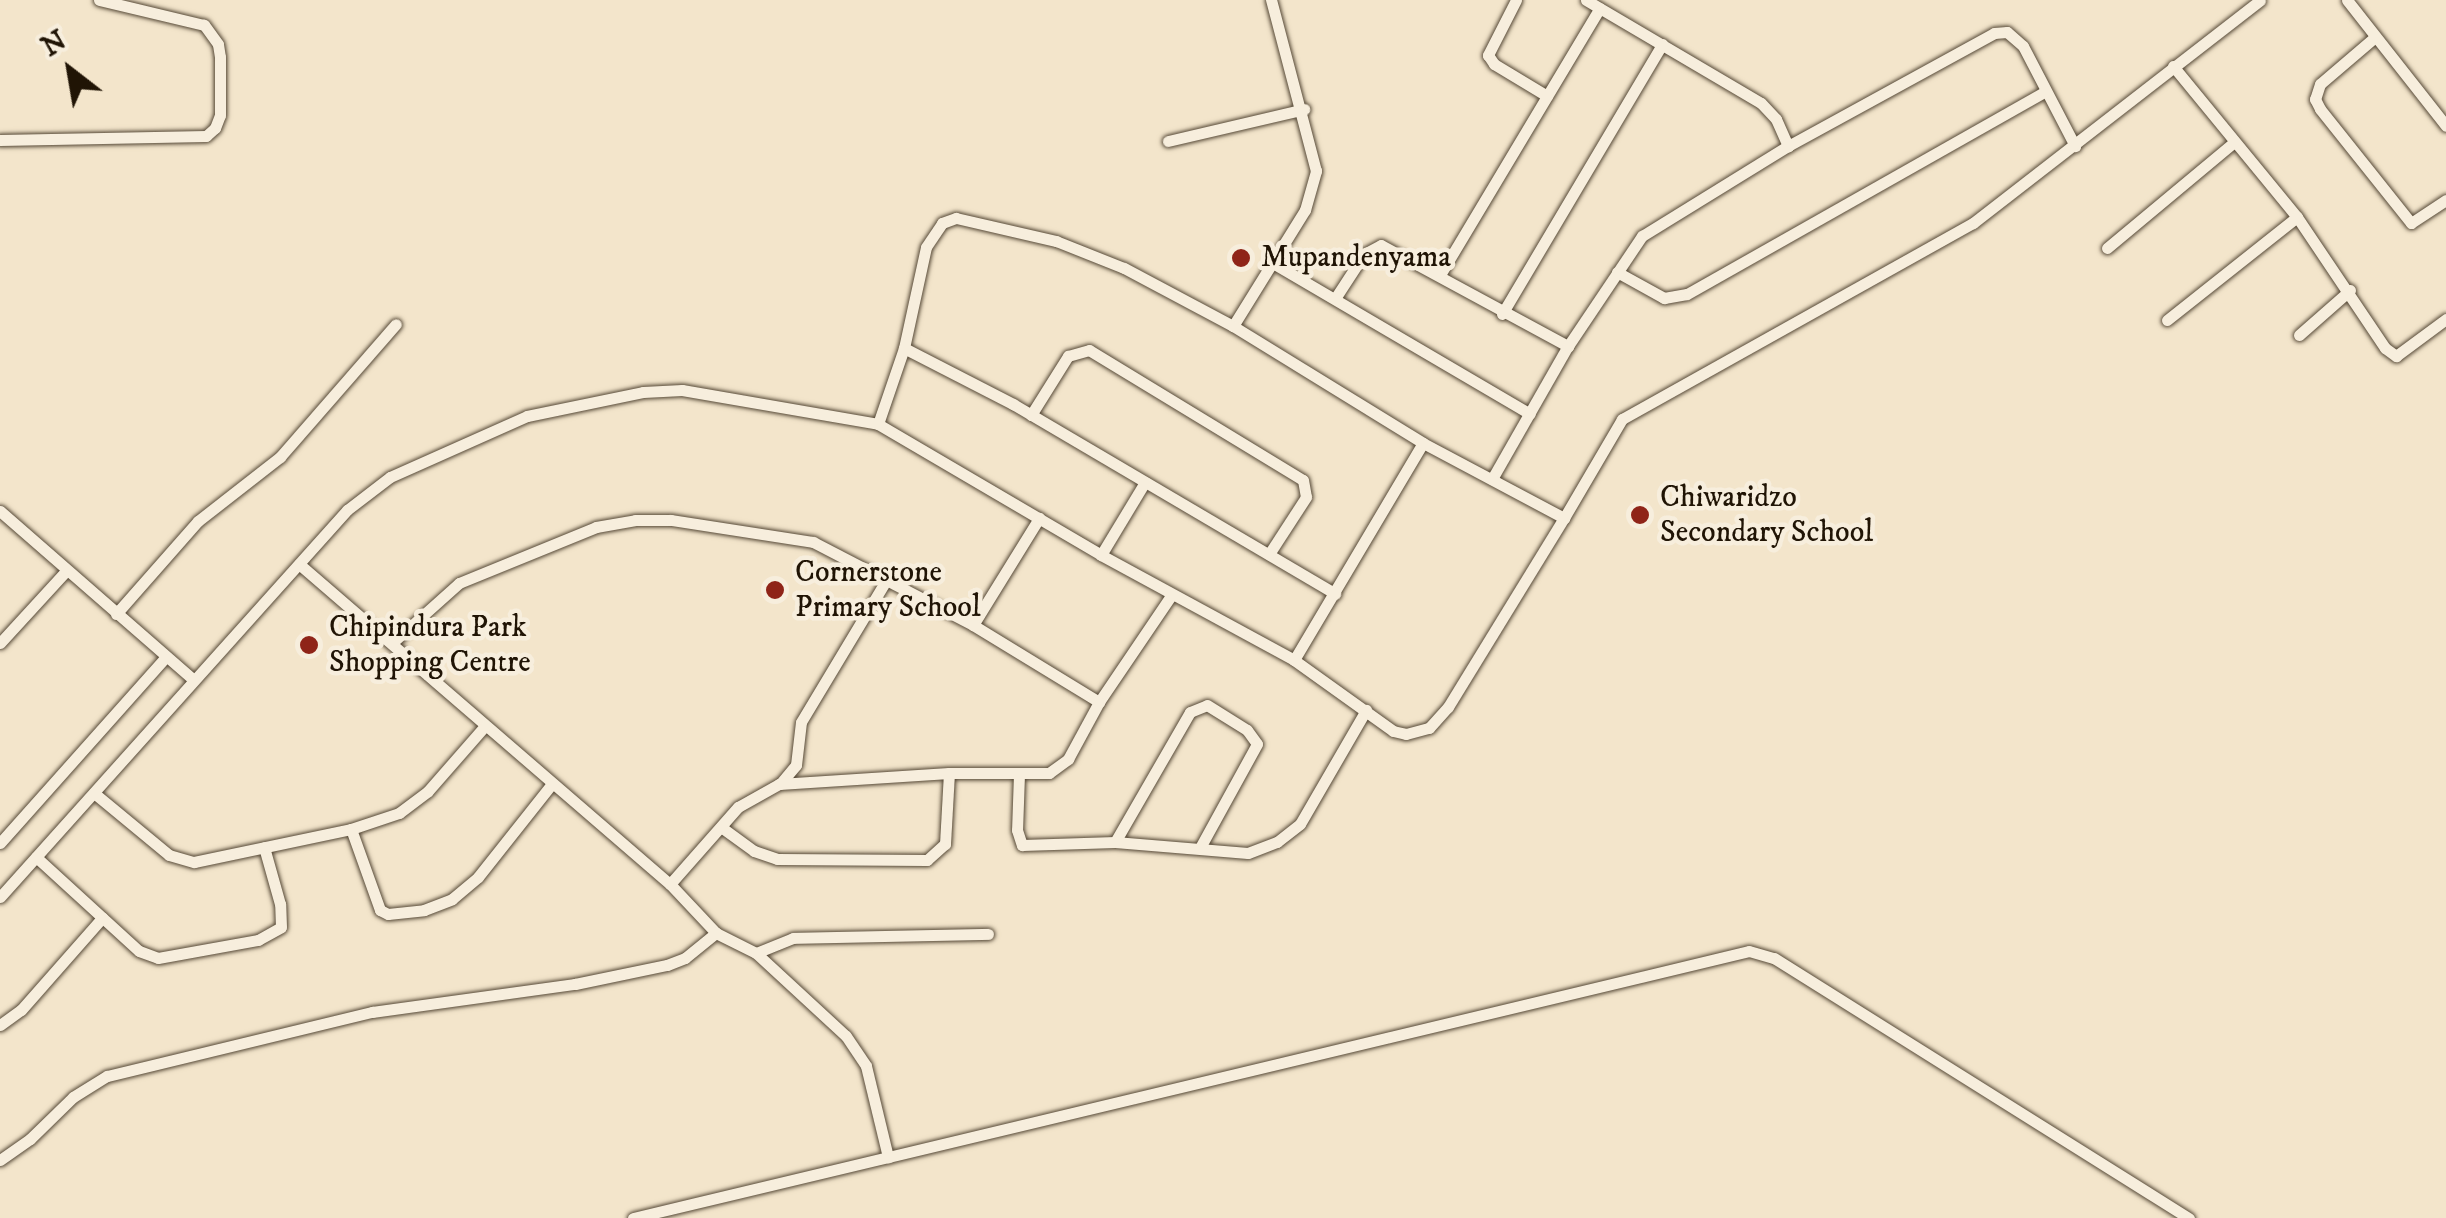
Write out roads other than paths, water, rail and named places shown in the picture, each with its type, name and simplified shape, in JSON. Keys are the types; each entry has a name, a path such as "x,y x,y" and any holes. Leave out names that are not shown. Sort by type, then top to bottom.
{"street":[{"path":"0,140 206,136 214,128 220,114 220,57 218,44 204,25 99,0"},
{"path":"1233,326 1305,210 1316,171 1304,109 1272,0"},
{"path":"1516,0 1488,55 1494,64 1547,96"},
{"path":"1586,0 1761,104 1776,119 1788,146"},
{"path":"0,897 366,491 424,458 527,416 643,392 682,390 878,424 1101,555 1294,660 1393,731 1418,734 1438,720 1622,418 1940,244 2075,146 2260,0"},
{"path":"2347,0 2446,126"},
{"path":"1440,275 1600,8"},
{"path":"1492,479 1568,346 1642,236 1788,146 1994,34 2008,32 2018,38 2075,146"},
{"path":"2375,37 2320,84 2315,99 2411,222 2446,200"},
{"path":"1502,314 1662,44"},
{"path":"2173,66 2297,217 2350,290 2385,348 2396,356 2446,318"},
{"path":"1617,272 1664,298 1687,294 2046,91"},
{"path":"1168,140 1304,109"},
{"path":"2106,248 2234,142"},
{"path":"2167,320 2297,217"},
{"path":"878,424 904,348 926,247 942,223 956,218 1086,252 1233,326 1422,443 1564,518"},
{"path":"1336,298 1364,254 1381,245 1440,275 1502,314 1568,346"},
{"path":"1271,262 1530,414"},
{"path":"2299,335 2350,290"},
{"path":"116,614 198,521 280,457 396,324"},
{"path":"904,348 1031,415 1335,594"},
{"path":"1031,415 1068,356 1089,350 1304,480 1306,497 1269,554"},
{"path":"1294,660 1422,443"},
{"path":"1101,555 1145,482"},
{"path":"0,511 164,659 194,680"},
{"path":"973,625 1039,518"},
{"path":"392,643 435,602 472,576 596,527 635,520 782,534 814,542 973,625 1099,702"},
{"path":"299,564 670,884 716,933 756,952 846,1036 866,1066 888,1157"},
{"path":"0,643 66,570"},
{"path":"779,784 796,765 801,722 888,579"},
{"path":"670,884 748,799 779,784 1057,769 1172,594"},
{"path":"0,843 164,659"},
{"path":"1115,842 1190,712 1207,704 1248,730 1256,744 1201,846"},
{"path":"1020,774 1017,830 1022,846 1115,842 1201,846 1248,853 1290,834 1310,811 1366,710"},
{"path":"94,793 169,855 182,860 264,847 351,828 414,805 485,726"},
{"path":"721,827 754,852 777,859 927,860 945,844 949,773"},
{"path":"351,828 380,910 388,914 424,910 452,899 478,877 551,785"},
{"path":"36,857 139,952 158,958 273,934 283,916 264,847"},
{"path":"0,1025 21,1010 102,918"},
{"path":"0,1160 20,1148 73,1098 107,1076 372,1012 575,984 667,965 685,958 716,933"},
{"path":"756,952 793,938 988,934"},
{"path":"633,1218 1749,951 1774,958 2190,1218"}],"place":[{"name":"Mupandenyama","path":"1241,258"},
{"name":"Chiwaridzo Secondary School","path":"1640,515"},
{"name":"Cornerstone Primary School","path":"775,590"},
{"name":"Chipindura Park Shopping Centre","path":"309,645"}]}
